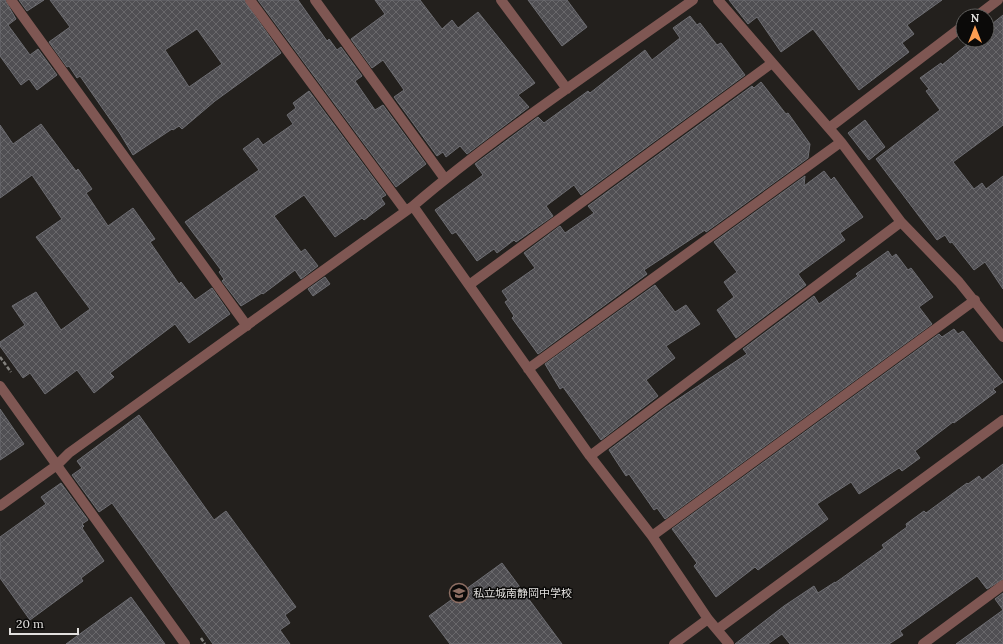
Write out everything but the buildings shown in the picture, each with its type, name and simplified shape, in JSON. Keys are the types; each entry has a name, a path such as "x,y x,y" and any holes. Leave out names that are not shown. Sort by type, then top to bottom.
{"street":[{"path":"11,0 247,326"},
{"path":"250,0 469,286 590,456 652,536 708,619 718,629 729,644"},
{"path":"315,0 445,179"},
{"path":"501,0 567,89"},
{"path":"0,506 70,453 409,208 445,179 567,89 693,0"},
{"path":"718,0 841,142 901,222 975,300 1003,337"},
{"path":"988,8 998,0"},
{"path":"829,128 955,32"},
{"path":"469,286 772,63"},
{"path":"528,369 841,142"},
{"path":"590,456 901,222"},
{"path":"652,536 975,300"},
{"path":"0,386 186,644"},
{"path":"718,629 1003,420"},
{"path":"923,644 1003,585"},
{"path":"674,644 708,619"}],"place":[{"name":"私立城南静岡中学校","path":"459,593"}]}
